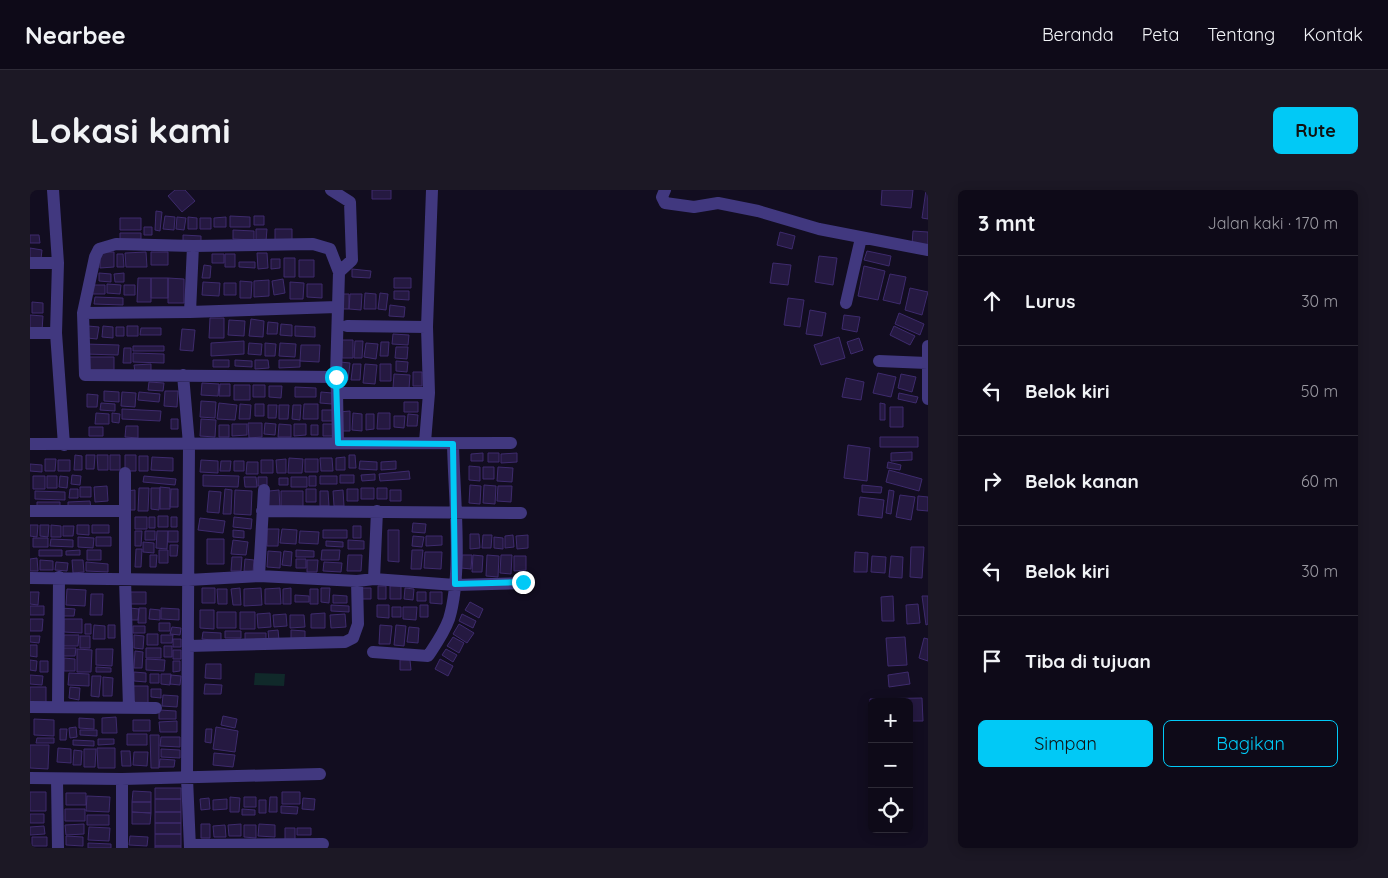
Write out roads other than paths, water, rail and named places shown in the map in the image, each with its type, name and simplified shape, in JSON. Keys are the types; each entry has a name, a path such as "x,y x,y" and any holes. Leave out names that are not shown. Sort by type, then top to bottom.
{"street":[{"path":"53,190 58,263 56,333 64,445"},
{"path":"331,190 350,196 352,260 338,272"},
{"path":"425,442 429,393 427,327 432,190"},
{"path":"665,190 662,197 665,204 694,207 718,203 758,211 819,229 928,250"},
{"path":"846,303 861,238"},
{"path":"336,377 85,375 83,312 99,249 106,245 116,244 193,246 322,245 330,249 338,272 336,307 338,443"},
{"path":"190,312 193,246"},
{"path":"30,263 58,263"},
{"path":"83,312 190,312 336,307"},
{"path":"347,326 427,327"},
{"path":"30,333 56,333"},
{"path":"928,346 928,399"},
{"path":"879,361 927,363"},
{"path":"183,375 189,444 187,778 190,846 323,844"},
{"path":"336,393 429,393"},
{"path":"30,444 511,443"},
{"path":"373,652 428,656 443,634 448,620 455,584 453,444"},
{"path":"125,474 128,707"},
{"path":"260,576 264,490"},
{"path":"30,512 125,511"},
{"path":"262,511 521,513"},
{"path":"374,579 377,511"},
{"path":"30,578 188,580 260,576 357,582 374,579 455,584 523,582"},
{"path":"58,706 59,577"},
{"path":"188,646 346,642 354,638 358,624 357,582"},
{"path":"30,707 156,708"},
{"path":"30,778 122,779 320,774"},
{"path":"57,778 58,848"},
{"path":"122,779 122,848"}]}
